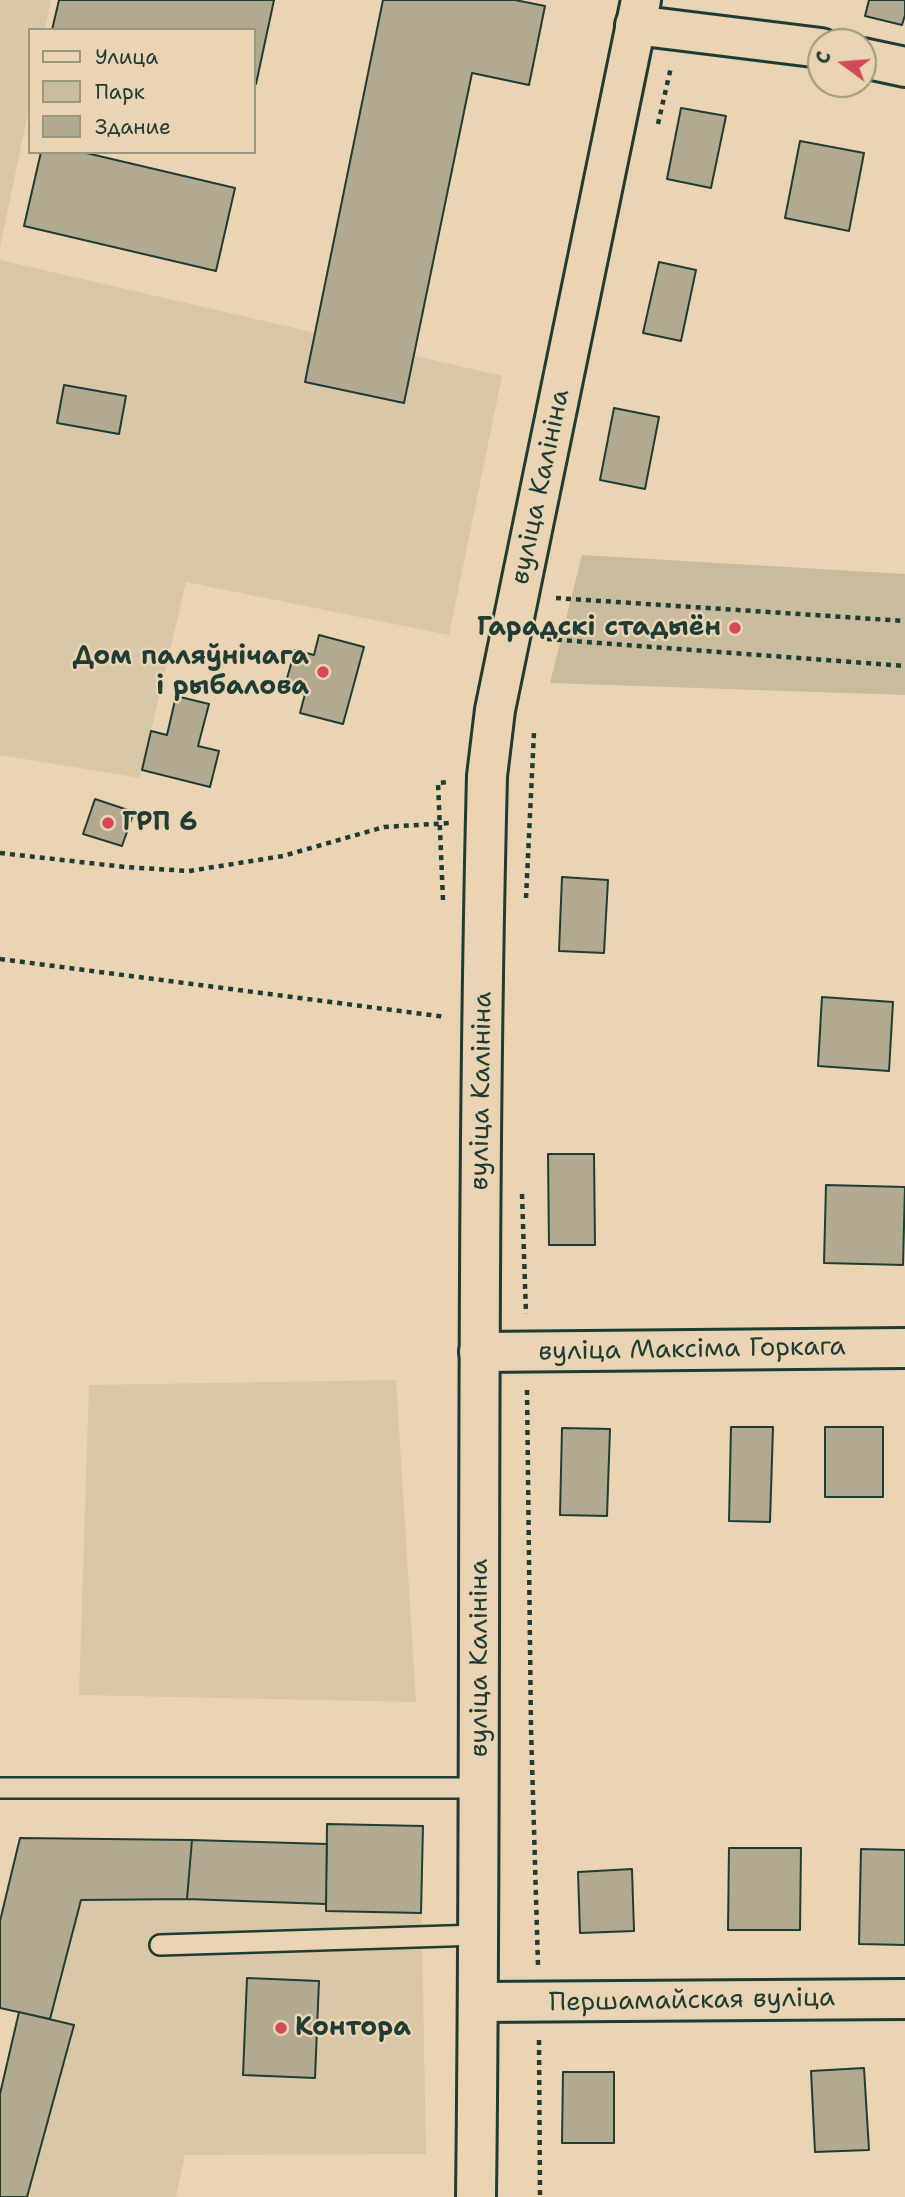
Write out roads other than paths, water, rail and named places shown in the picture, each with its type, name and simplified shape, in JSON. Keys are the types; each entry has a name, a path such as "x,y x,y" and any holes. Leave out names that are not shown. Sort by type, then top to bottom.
{"main road":[{"path":"638,13 679,29 807,46"},
{"name":"вуліца Калініна","path":"476,2197 480,1788 479,1353 487,776 495,710 638,13"},
{"path":"877,61 905,67"},
{"name":"вуліца Максіма Горкага","path":"479,1353 905,1348"},
{"name":"Першамайская вуліца","path":"479,2002 905,1999"}],"lane":[{"path":"0,1788 480,1788"},
{"path":"160,1945 479,1935"}],"place":[{"name":"Гарадскі стадыён","path":"735,628"},
{"name":"Дом паляўнічага і рыбалова","path":"323,672"},
{"name":"ГРП 6","path":"108,823"},
{"name":"Контора","path":"281,2028"}]}
